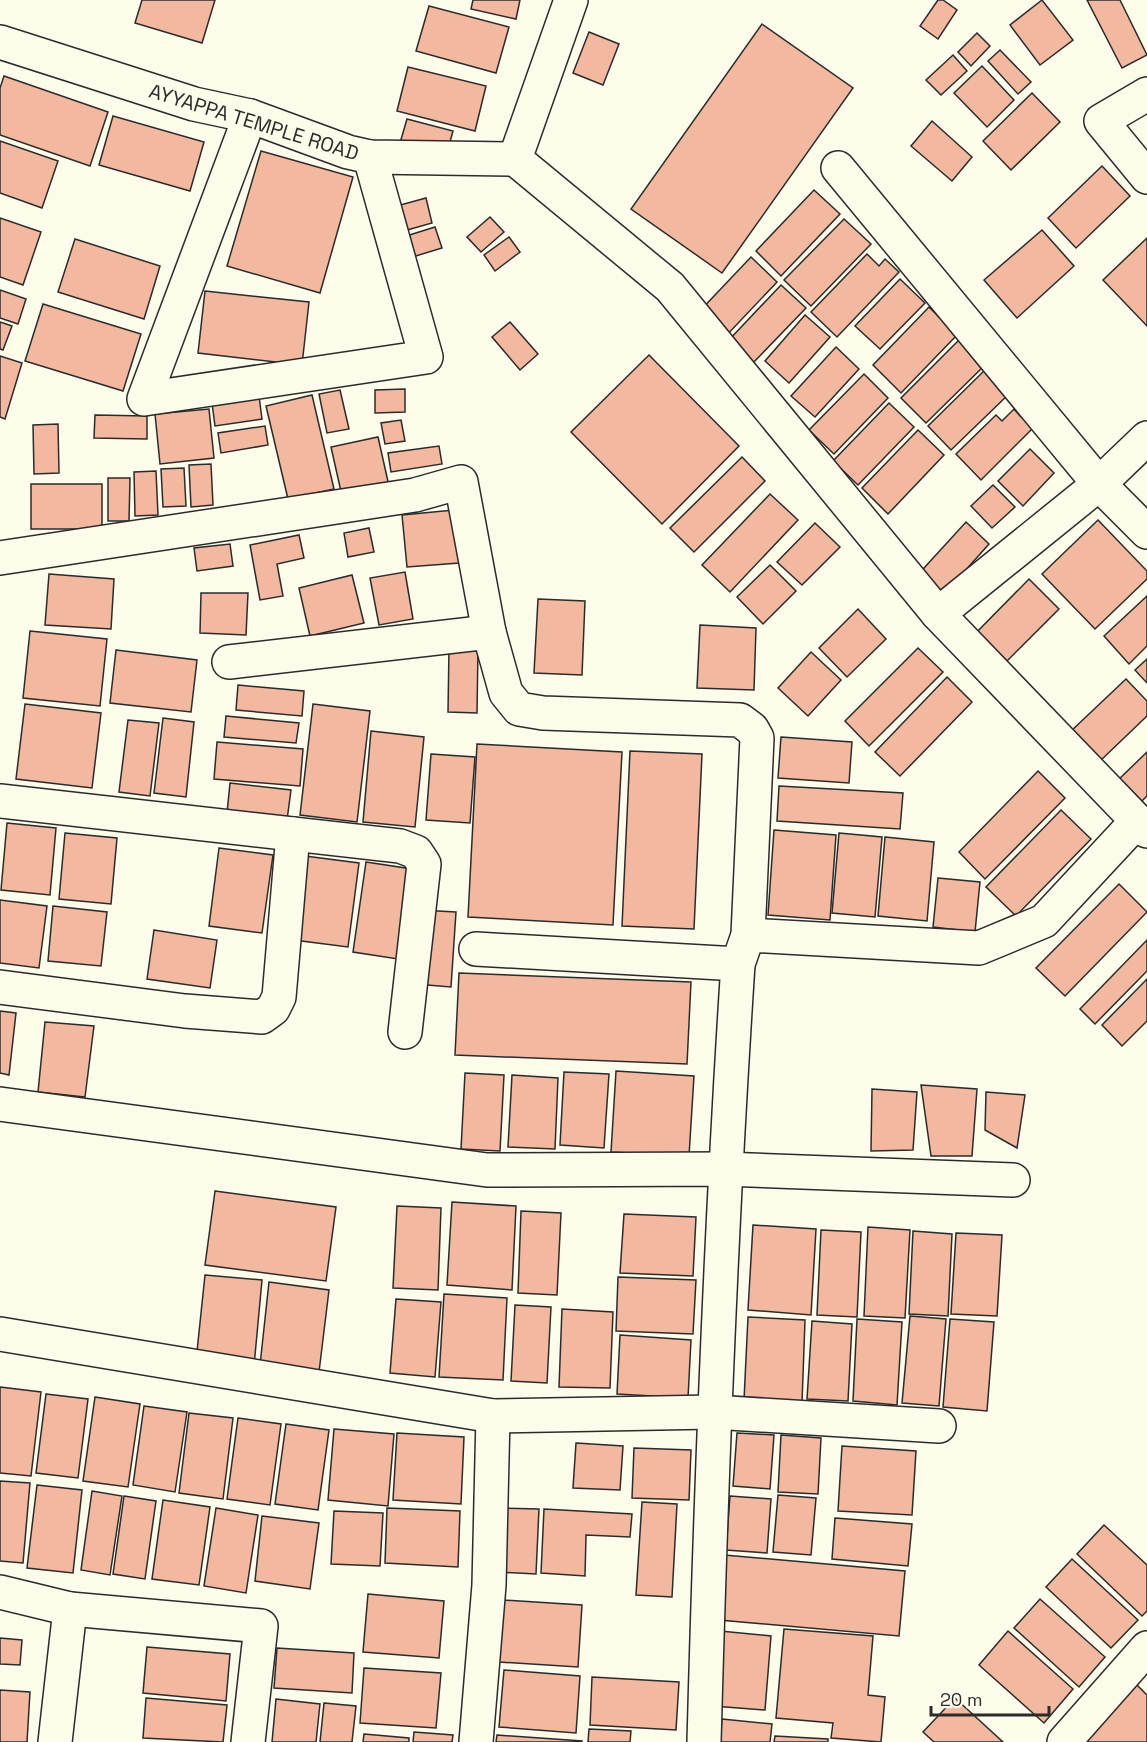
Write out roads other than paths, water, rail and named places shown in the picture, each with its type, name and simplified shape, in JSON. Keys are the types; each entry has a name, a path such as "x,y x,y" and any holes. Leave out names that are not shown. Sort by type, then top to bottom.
{"street":[{"path":"476,949 979,948 1044,921 1142,826 938,614 670,287 515,159 571,0"},
{"name":"AYYAPPA TEMPLE ROAD","path":"0,42 194,104 250,116 348,152 370,157 515,159"},
{"path":"1147,94 1101,121 1147,177"},
{"path":"250,116 144,399 426,357 370,157"},
{"path":"838,168 1099,484 1147,532"},
{"path":"938,614 1099,484 1147,438"},
{"path":"0,558 415,495 461,482 489,632 506,693 519,709 543,713 740,720 752,729 757,738 743,949 724,1169 713,1412 704,1742"},
{"path":"229,662 489,632"},
{"path":"0,801 400,846 416,852 424,864 405,1032"},
{"path":"0,987 185,1011 262,1017 273,1009 279,997 293,834"},
{"path":"0,1104 487,1170 724,1169 1013,1180"},
{"path":"0,1334 493,1416 713,1412 939,1426"},
{"path":"476,1742 489,1585 493,1416"},
{"path":"0,1592 70,1609 261,1626 248,1742"},
{"path":"55,1742 70,1609"},
{"path":"1064,1742 1147,1648"}]}
